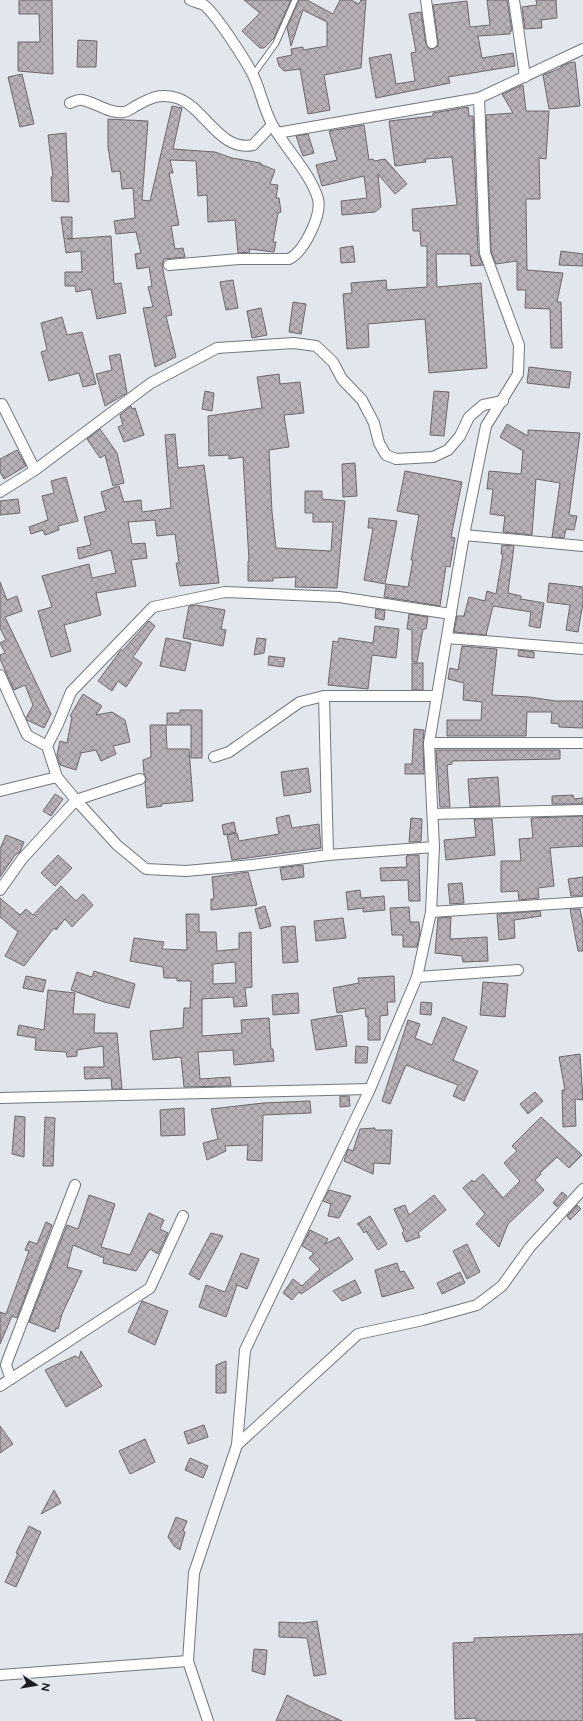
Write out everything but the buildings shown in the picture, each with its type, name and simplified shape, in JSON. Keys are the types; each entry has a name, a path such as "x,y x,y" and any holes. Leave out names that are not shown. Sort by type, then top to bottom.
{"street":[{"path":"169,265 239,259 289,258 296,255 302,247 316,220 318,199 310,182 275,129 253,75 216,20 204,5 190,0"},
{"path":"426,0 432,43"},
{"path":"514,0 525,77"},
{"path":"70,103 81,100 113,111 123,112 161,95 179,99 192,108 223,137 232,142 250,146 275,129 479,98 583,49"},
{"path":"208,1721 188,1661 194,1572 237,1445 245,1350 370,1089 418,977 430,912 434,847 430,743 437,696 464,535 486,426 518,374 519,345 485,253 479,98"},
{"path":"0,492 35,470 151,383 217,348 294,343 316,346 333,362 342,379 362,400 374,423 379,443 386,455 396,459 433,457 448,450 460,436 469,417 483,405 502,401"},
{"path":"2,404 35,470"},
{"path":"464,535 583,546"},
{"path":"47,746 58,724 70,692 153,607 225,592 339,598 451,614"},
{"path":"447,638 583,649"},
{"path":"0,675 27,735 47,746 57,777 117,845 146,869 186,871 252,865 328,855 434,847"},
{"path":"214,757 229,752 300,702 324,696 437,696"},
{"path":"324,696 328,855"},
{"path":"430,743 583,743"},
{"path":"0,791 57,777"},
{"path":"0,890 22,859 76,800 140,780"},
{"path":"432,814 583,810"},
{"path":"430,912 583,902"},
{"path":"418,977 518,970"},
{"path":"0,1098 370,1089"},
{"path":"11,1379 6,1365 75,1185"},
{"path":"237,1445 358,1334 423,1320 477,1305 502,1286 530,1247 583,1188"},
{"path":"0,1386 150,1288 183,1216"},
{"path":"0,1675 188,1661"}],"lane":[{"path":"253,75 276,43 294,0"}]}
